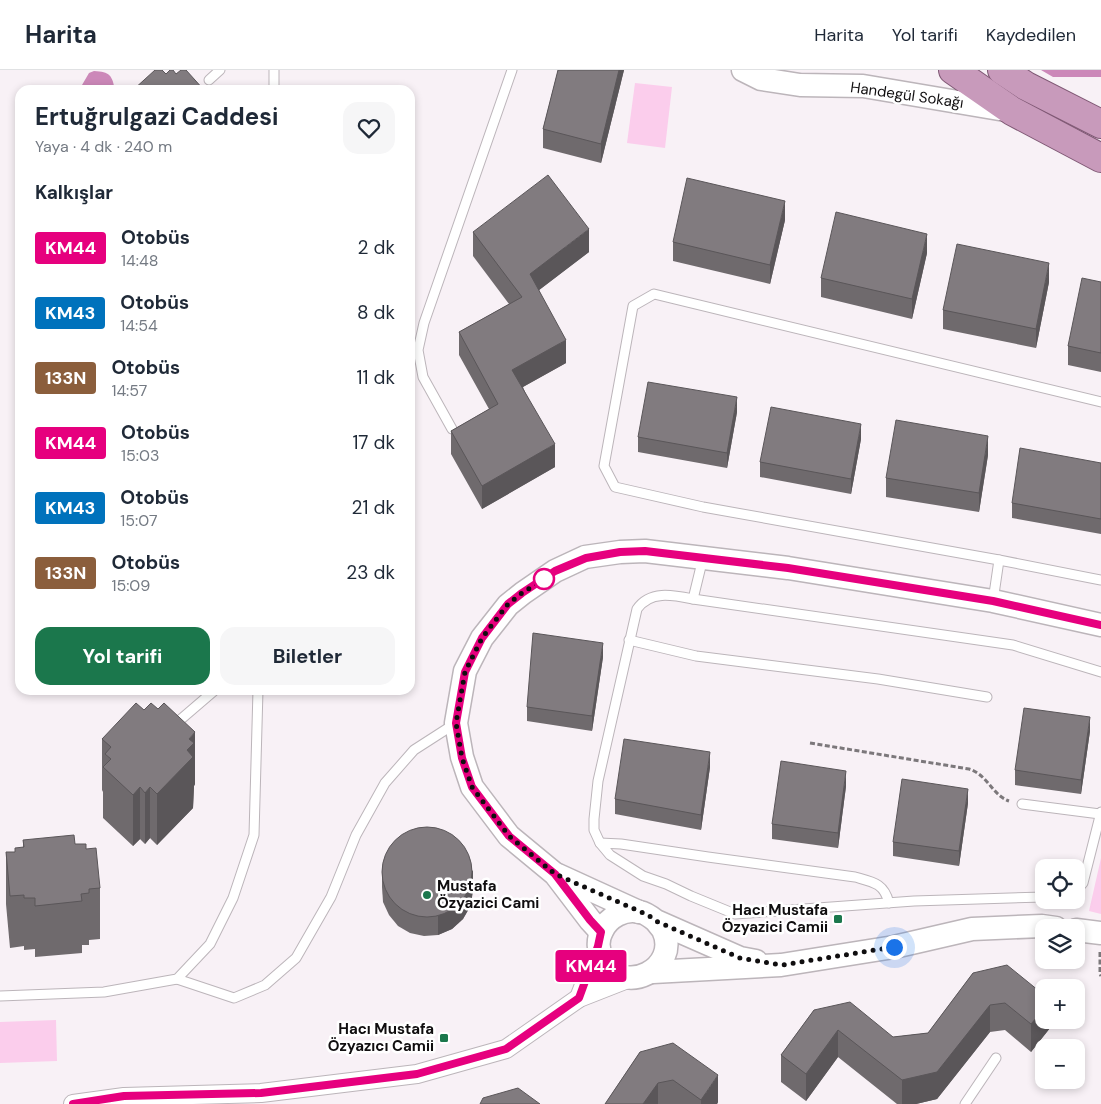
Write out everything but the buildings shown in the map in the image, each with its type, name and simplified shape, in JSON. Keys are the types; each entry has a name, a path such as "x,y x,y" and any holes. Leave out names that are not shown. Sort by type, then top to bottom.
{"highway":[{"path":"953,70 1012,111 1101,158"},
{"path":"1002,70 1026,86 1101,124"},
{"path":"1012,111 1050,99"}],"street":[{"name":"Handegül Sokağı","path":"743,70 761,79 800,85 863,86 1012,111"},
{"path":"630,978 612,972 605,964 600,955 600,938 590,920 555,874 509,836 472,787 462,758 456,723 465,672 482,638 508,604 522,593 555,571 586,558 620,552 645,551 788,568 993,601 1101,625"},
{"path":"555,874 740,958 782,965"},
{"path":"579,998 607,922 617,915 628,911 648,916 663,930 666,942 665,953 653,972"},
{"path":"73,1104 124,1096 261,1093 417,1074 506,1049 579,998 630,978 642,977 653,972 782,965 894,947 972,929 1035,926"},
{"path":"1085,931 1101,933"}],"lane":[{"path":"209,80 220,70"},
{"path":"274,70 274,85"},
{"path":"452,429 423,378 418,350 424,323 512,70"},
{"path":"1101,402 654,294 634,306 604,466 615,488 703,507 1101,580"},
{"path":"693,599 703,558"},
{"path":"993,601 999,560"},
{"path":"1035,897 914,901 735,914 643,876 610,855 600,843 594,830 598,781 637,609 648,598 675,595 1012,645 1101,672"},
{"path":"629,640 696,656 878,679 987,697"},
{"path":"167,731 210,695"},
{"path":"177,979 210,944 233,898 254,835 258,695"},
{"path":"0,996 104,992 177,979 234,998 265,985 296,958 331,897 356,836 385,783 414,750 456,723"},
{"path":"1022,804 1101,813 1085,875"},
{"path":"600,843 621,844 855,877 872,882 882,888 887,893 889,903"},
{"path":"965,1104 996,1058"}],"path":[{"path":"810,743 974,770 986,779 1005,800 1022,804"}],"shaded area":[{"path":"1041,70 1101,70 1101,77 1053,77"},
{"path":"94,71 107,73 114,85 82,85 89,73"},
{"path":"635,83 672,87 665,148 627,143"},
{"path":"1101,858 1101,914 1089,911"},
{"path":"56,1020 57,1061 0,1063 0,1022"}],"bus line":[{"name":"KM44","path":"73,1104 124,1096 261,1093 417,1074 506,1049 579,998 598,946 601,932 555,874 509,836 472,787 462,758 456,723 465,672 482,638 508,604 555,571 586,558 620,552 645,551 788,568 993,601 1101,625"}],"place":[{"name":"Mustafa Özyazici Cami","path":"427,895"},
{"name":"Hacı Mustafa Özyazici Camii","path":"838,919"},
{"name":"Hacı Mustafa Özyazıcı Camii","path":"444,1038"}],"route":[{"path":"544,579 508,604 482,638 465,672 456,723 462,758 472,787 509,836 555,874 740,958 782,965 894,947"}]}
